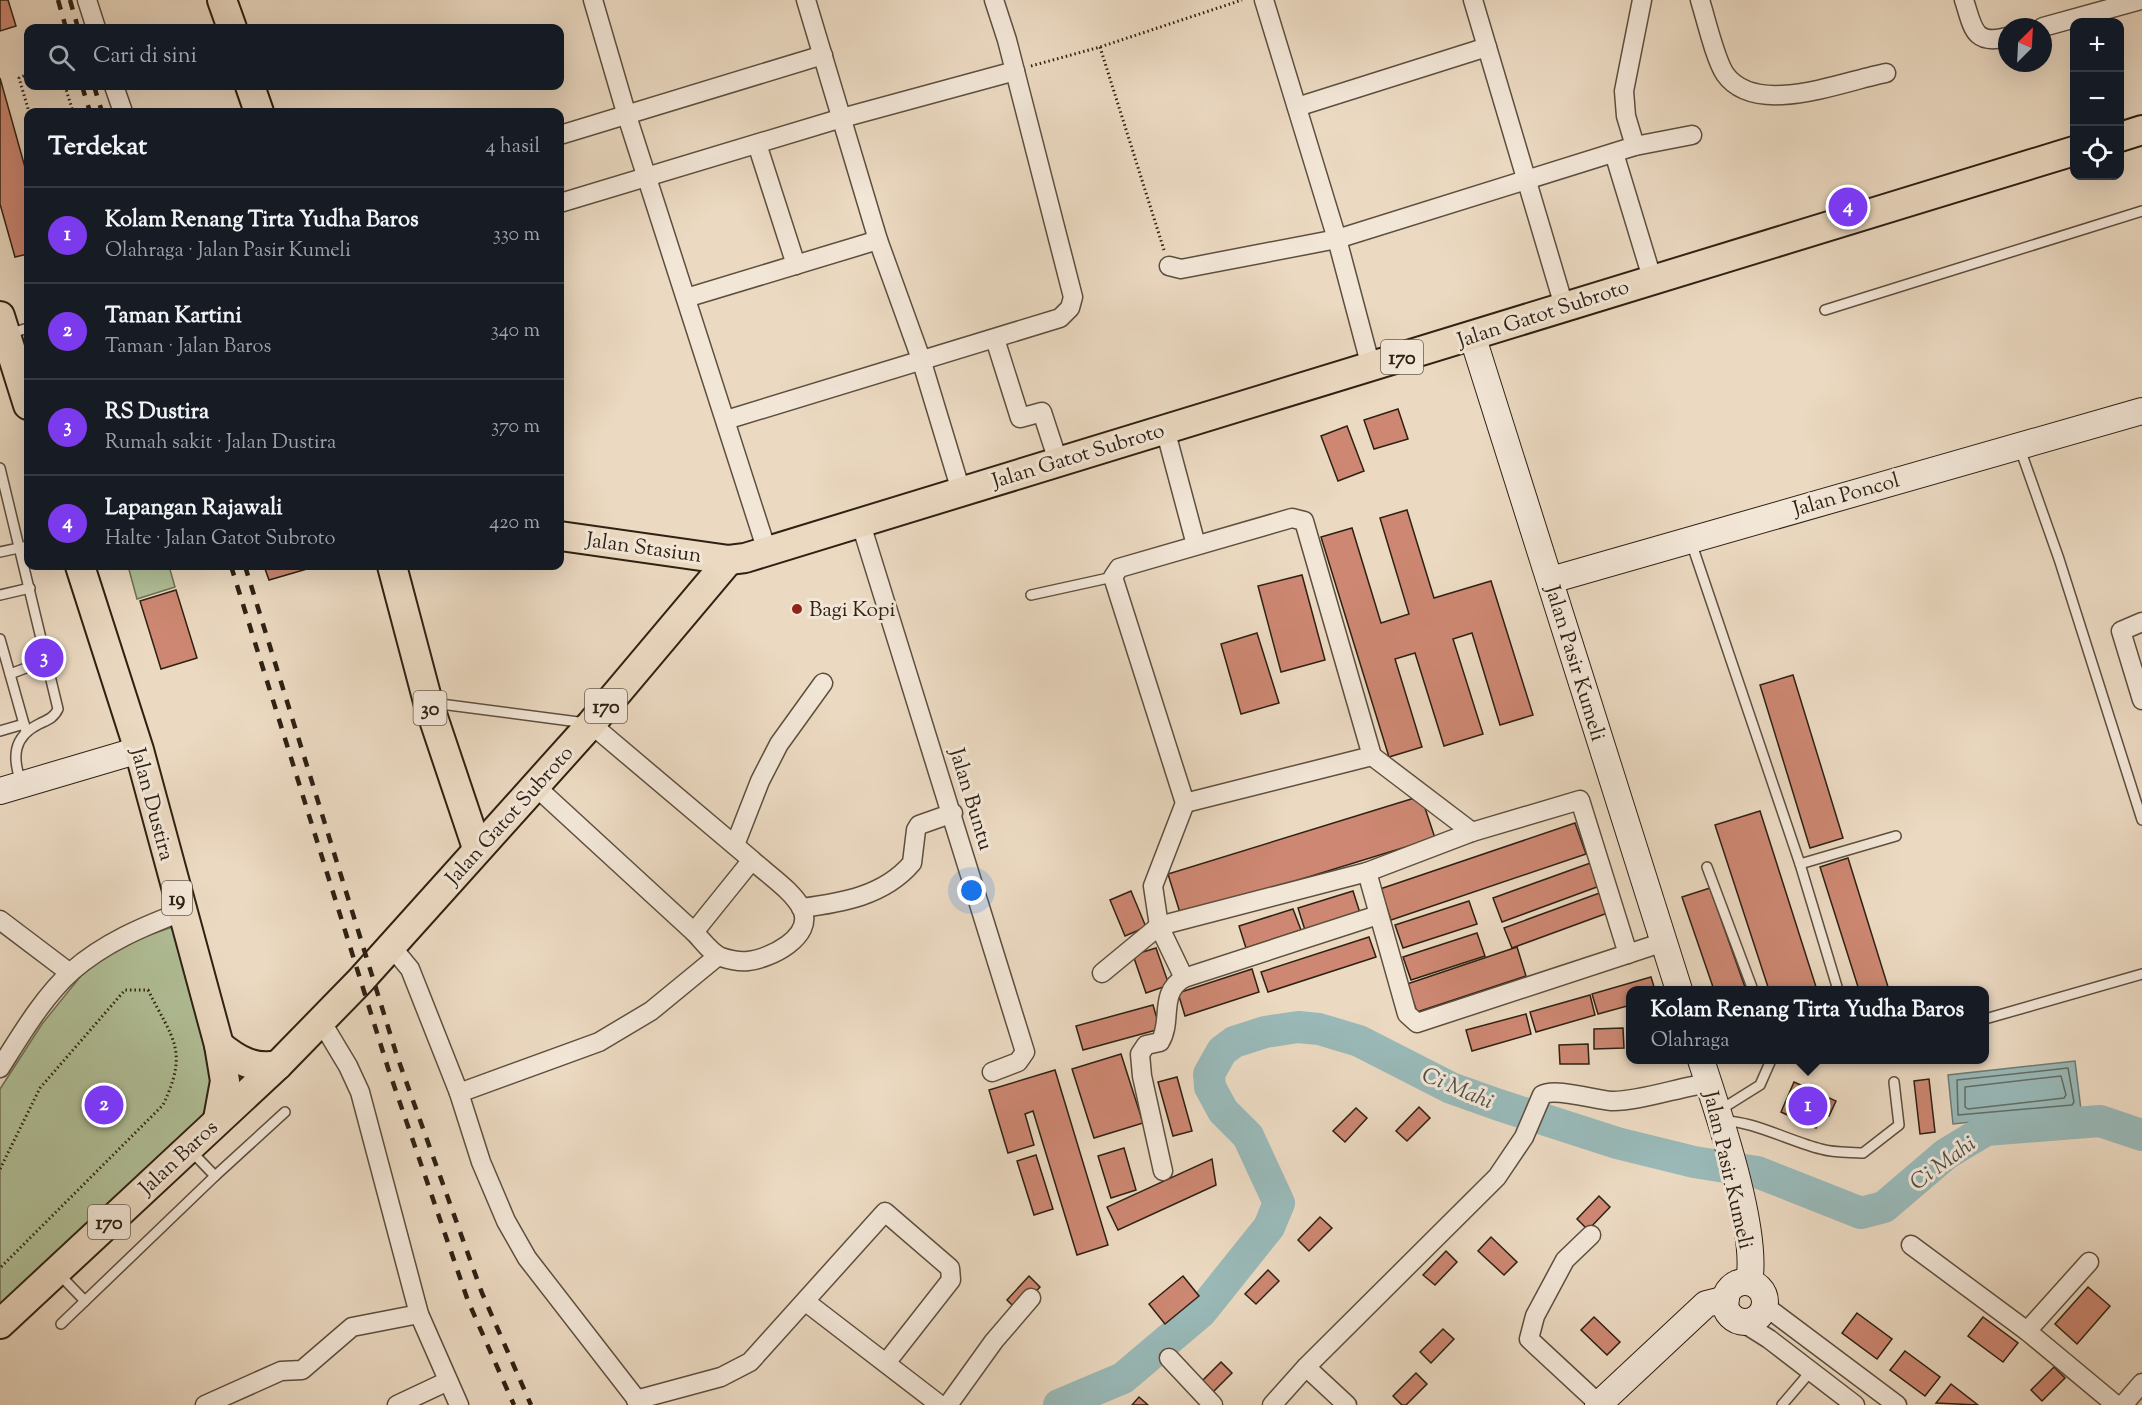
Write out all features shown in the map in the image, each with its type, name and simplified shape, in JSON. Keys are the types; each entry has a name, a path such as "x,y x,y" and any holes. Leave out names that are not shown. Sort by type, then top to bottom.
{"main road":[{"path":"222,0 231,24"},
{"path":"2124,136 2142,130"},
{"name":"Jalan Gatot Subroto","path":"278,1065 391,946 591,724 729,560 766,551 1371,367 1652,278 2070,152"},
{"path":"12,326 24,385"},
{"name":"Jalan Stasiun","path":"564,537 729,560"},
{"path":"682,552 694,564 700,578 695,603"},
{"name":"Jalan Dustira","path":"81,570 139,750 181,912 219,1045 225,1081 218,1119"},
{"name":"30","path":"393,570 428,702 477,848"},
{"path":"219,1045 248,1064 265,1067 278,1065"},
{"name":"Jalan Baros","path":"0,1324 278,1065"}],"street":[{"path":"87,0 95,24"},
{"path":"593,0 646,178 726,420 766,551"},
{"path":"806,0 878,240 921,359 961,491"},
{"path":"726,420 1060,318 1070,308 1073,297 1015,71 994,0"},
{"path":"1264,0 1337,239 1371,367"},
{"path":"1473,0 1564,306"},
{"path":"1635,146 1626,116 1624,91 1642,0"},
{"path":"1700,0 1724,73 1741,86 1758,94 1771,97 1798,94 1886,73"},
{"path":"1964,0 1974,31 1982,39 1998,40"},
{"path":"2052,24 2117,3 2141,0"},
{"path":"1297,107 1487,47"},
{"path":"564,134 823,55"},
{"path":"564,202 842,118 1015,71"},
{"path":"115,90 122,108"},
{"path":"1169,266 1180,269 1337,239 1635,146 1692,135"},
{"path":"757,144 796,265"},
{"path":"1614,153 1652,278"},
{"path":"686,298 878,240"},
{"name":"Jalan Pasir Kumeli","path":"1472,335 1678,986"},
{"path":"995,339 1020,418 1042,411 1058,461"},
{"name":"Jalan Poncol","path":"1551,580 1690,538 2142,411"},
{"path":"1165,429 1196,545"},
{"path":"1184,978 1159,926 1153,886 1185,803 1113,577 1119,568 1292,518 1304,521 1372,756 1472,832"},
{"name":"Jalan Buntu","path":"860,521 953,813 1025,1052 1018,1062 992,1072"},
{"path":"2142,622 2121,631 2142,700"},
{"path":"735,845 759,780 779,744 823,684"},
{"path":"534,785 718,956 737,962 751,961 788,945 798,935 803,921 801,908 735,845 591,724"},
{"path":"11,788 139,750"},
{"path":"1185,803 1372,756"},
{"path":"1102,973 1159,926 1367,872 1472,832 1580,800 1628,954"},
{"path":"801,908 863,896 888,885 912,863 916,830 919,825 953,813"},
{"path":"694,932 752,860"},
{"path":"1367,872 1407,1014 1417,1023 1664,942"},
{"path":"0,1068 34,1016 70,973 104,947 141,927 181,912"},
{"path":"1163,1171 1142,1076 1140,1054 1146,1045 1160,1042 1165,1035 1168,998 1176,982 1378,915"},
{"path":"0,920 70,973"},
{"path":"391,946 410,969 459,1093 481,1162 506,1221 527,1258 639,1402 737,1371 750,1362 885,1212 950,1268 952,1274 951,1280 886,1363"},
{"path":"459,1093 599,1042 651,1011 718,956"},
{"path":"321,1021 348,1066 360,1092 419,1314 459,1405"},
{"path":"1272,1405 1306,1366 1497,1177 1520,1144 1545,1093 1611,1101 1705,1071"},
{"name":"Jalan Pasir Kumeli","path":"1705,1071 1733,1171 1749,1241 1749,1282"},
{"path":"1591,1235 1565,1260 1535,1316 1529,1339 1598,1404 1706,1304 1726,1299"},
{"path":"1911,1245 2026,1331 2116,1405"},
{"path":"2026,1331 2090,1262"},
{"path":"1742,1322 1752,1321 1761,1315 1765,1306 1764,1295 1758,1287 1749,1282 1738,1283 1730,1289 1726,1299 1726,1309 1732,1317 1811,1371 1855,1405"},
{"path":"948,1405 994,1341 1031,1298"},
{"path":"806,1302 940,1405"},
{"path":"1765,1306 1897,1405"},
{"path":"205,1405 281,1371 304,1369 352,1327 419,1314"},
{"path":"1169,1358 1213,1405"},
{"path":"1306,1366 1347,1405"},
{"path":"397,1405 448,1382"},
{"path":"2123,1405 2142,1383"}],"lane":[{"path":"1825,310 2142,211"},
{"path":"2019,446 2060,559 2142,820"},
{"path":"0,468 24,544"},
{"path":"1690,538 1800,864 1837,986"},
{"path":"0,552 24,547"},
{"path":"0,731 25,727 52,717 58,709 28,570"},
{"path":"1031,595 1113,577"},
{"path":"0,595 30,588"},
{"path":"0,639 25,727 15,752 16,767 11,788"},
{"path":"10,674 47,660"},
{"path":"428,702 591,724"},
{"path":"1800,864 1896,836"},
{"path":"1707,867 1752,986"},
{"path":"1989,1017 2142,974"},
{"path":"1720,1123 1760,1085 1769,1064"},
{"path":"1720,1123 1737,1119 1771,1134 1823,1150 1863,1153 1899,1125 1894,1082"},
{"path":"61,1324 214,1176 285,1112"},
{"path":"188,1148 214,1176"},
{"path":"56,1271 85,1301"},
{"path":"1782,1405 1811,1371"}],"path":[{"path":"1015,71 1100,47 1242,0"},
{"path":"1100,47 1169,266"},
{"path":"24,76 19,78 28,108"},
{"path":"66,90 73,108"},
{"path":"0,1168 40,1088 69,1053 125,990 148,990 177,1047 176,1078 163,1105 0,1268"}],"green space":[{"path":"129,570 170,570 175,587 137,599"},
{"path":"175,926 218,1087 199,1121 0,1313 0,1089 42,1024 84,972 113,948"}],"water":[{"path":"2075,1061 2081,1110 1953,1124 1948,1075"}],"building":[{"path":"0,0 8,0 16,26 0,31"},
{"path":"0,78 24,164 24,255 15,257 0,204"},
{"path":"1398,409 1408,439 1374,449 1364,420"},
{"path":"1347,426 1364,471 1338,481 1321,436"},
{"path":"1407,510 1434,598 1491,581 1533,715 1500,725 1472,633 1453,639 1483,734 1444,746 1415,653 1395,659 1422,747 1389,757 1321,537 1352,528 1381,623 1409,614 1380,518"},
{"path":"265,570 304,570 269,580"},
{"path":"1302,575 1325,660 1281,672 1258,586"},
{"path":"176,590 197,658 161,669 140,601"},
{"path":"1257,633 1279,703 1241,714 1221,644"},
{"path":"1793,675 1843,838 1810,848 1760,685"},
{"path":"1421,796 1435,838 1181,916 1168,874"},
{"path":"1760,811 1816,986 1768,986 1715,825"},
{"path":"1575,823 1586,854 1391,920 1380,889"},
{"path":"1848,858 1888,986 1858,986 1820,867"},
{"path":"1596,861 1605,884 1502,922 1493,898"},
{"path":"1710,888 1745,986 1713,986 1682,897"},
{"path":"1131,891 1146,927 1125,936 1110,900"},
{"path":"1353,891 1360,913 1305,930 1298,908"},
{"path":"1605,891 1613,911 1512,948 1504,928"},
{"path":"1469,901 1477,924 1403,948 1395,925"},
{"path":"1293,909 1301,930 1246,948 1239,926"},
{"path":"1477,933 1485,956 1411,980 1403,957"},
{"path":"1369,937 1376,957 1268,992 1261,972"},
{"path":"1517,947 1526,976 1417,1012 1407,984"},
{"path":"1156,948 1169,985 1146,993 1133,955"},
{"path":"1252,969 1259,992 1185,1016 1178,993"},
{"path":"1651,977 1654,986 1626,986 1626,1006 1598,1014 1592,994"},
{"path":"1590,995 1595,1015 1536,1032 1530,1012"},
{"path":"1153,1005 1160,1029 1083,1050 1076,1026"},
{"path":"1526,1014 1531,1034 1472,1051 1466,1030"},
{"path":"1623,1028 1624,1048 1594,1049 1594,1029"},
{"path":"1588,1044 1589,1064 1560,1064 1559,1045"},
{"path":"1121,1054 1143,1123 1094,1138 1072,1069"},
{"path":"1055,1070 1108,1245 1077,1255 1033,1111 1025,1114 1034,1145 1008,1153 989,1090"},
{"path":"1177,1077 1192,1131 1173,1136 1158,1082"},
{"path":"1929,1079 1935,1132 1920,1134 1914,1081"},
{"path":"1794,1082 1836,1101 1829,1116 1823,1113 1816,1128 1781,1112"},
{"path":"1419,1107 1430,1118 1407,1141 1396,1131"},
{"path":"1356,1108 1367,1118 1345,1142 1333,1131"},
{"path":"1124,1148 1136,1190 1111,1198 1098,1156"},
{"path":"1036,1155 1053,1209 1034,1215 1017,1161"},
{"path":"1212,1159 1216,1185 1118,1230 1107,1207"},
{"path":"1599,1196 1610,1207 1588,1230 1577,1219"},
{"path":"1320,1217 1332,1228 1309,1251 1298,1240"},
{"path":"1491,1237 1517,1262 1504,1275 1478,1251"},
{"path":"1446,1251 1457,1262 1435,1285 1423,1275"},
{"path":"1268,1270 1279,1281 1256,1304 1245,1294"},
{"path":"1029,1276 1040,1287 1018,1311 1007,1300"},
{"path":"1183,1276 1199,1296 1165,1324 1149,1304"},
{"path":"2088,1287 2110,1306 2077,1344 2055,1324"},
{"path":"1857,1313 1892,1339 1877,1359 1842,1333"},
{"path":"1594,1317 1620,1342 1607,1355 1581,1330"},
{"path":"1983,1317 2018,1343 2003,1362 1968,1336"},
{"path":"1443,1329 1454,1339 1431,1363 1420,1352"},
{"path":"1905,1351 1940,1377 1925,1396 1890,1370"},
{"path":"1221,1362 1232,1373 1209,1396 1197,1386"},
{"path":"2054,1367 2065,1378 2042,1401 2031,1390"},
{"path":"1416,1373 1427,1384 1406,1405 1402,1405 1393,1396"},
{"path":"1951,1384 1978,1405 1936,1403"},
{"path":"1139,1397 1148,1405 1132,1405"}],"waterway":[{"name":"Ci Mahi","path":"1059,1405 1123,1378 1201,1312 1269,1227 1279,1203 1248,1136 1223,1111 1210,1087 1209,1074 1222,1051 1234,1042 1265,1032 1298,1027 1319,1029 1359,1041 1451,1088 1499,1105 1617,1143 1694,1162 1757,1172 1861,1213 1884,1207 1946,1154 1986,1130 2100,1121 2142,1135"}],"railway":[{"path":"58,0 65,24"},
{"path":"70,0 77,24"},
{"path":"83,90 89,108"},
{"path":"95,90 101,108"},
{"path":"232,570 388,1068 468,1301 514,1405"},
{"path":"246,570 397,1056 482,1293 531,1405"}],"place":[{"name":"Lapangan Rajawali","path":"1848,207"},
{"name":"Bagi Kopi","path":"797,609"},
{"name":"RS Dustira","path":"44,658"},
{"name":"Taman Kartini","path":"104,1105"},
{"name":"Kolam Renang Tirta Yudha Baros","path":"1808,1106"}]}
